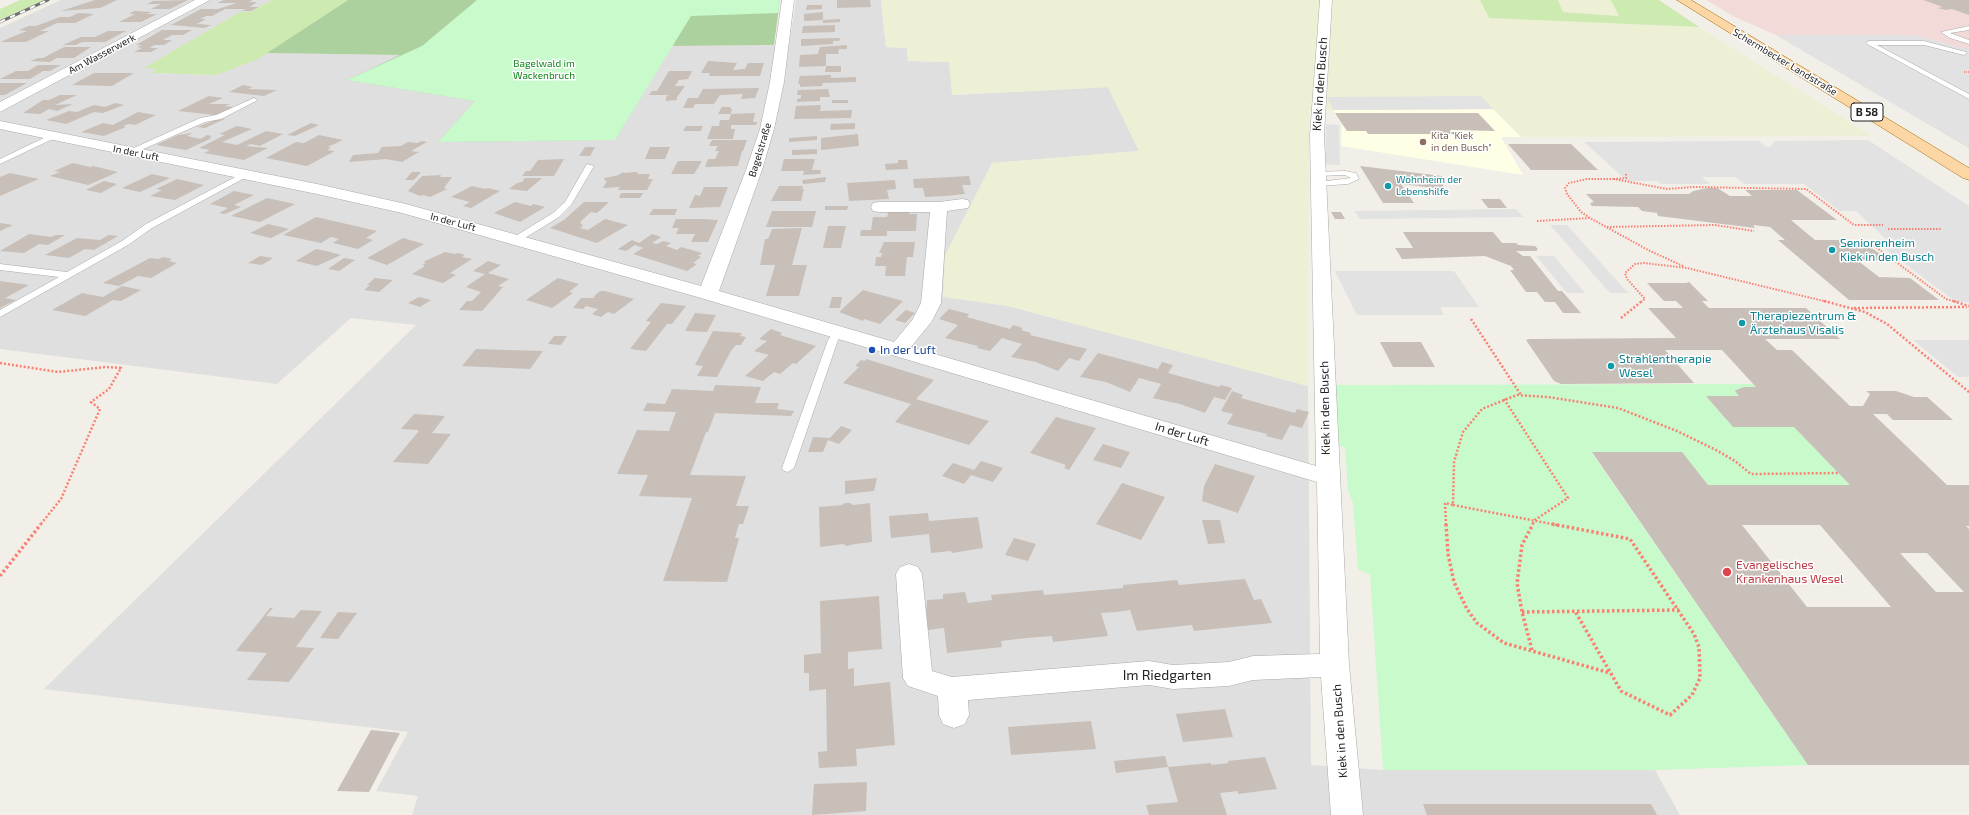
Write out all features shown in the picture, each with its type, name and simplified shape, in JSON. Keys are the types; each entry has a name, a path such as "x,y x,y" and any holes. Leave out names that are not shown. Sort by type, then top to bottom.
{"main road":[{"name":"Schermbecker Landstraße","path":"1683,0 1969,175"}],"street":[{"name":"Am Wasserwerk","path":"0,108 204,0"},
{"name":"Bagelstraße","path":"708,294 768,129 777,82 788,0"},
{"name":"Kiek in den Busch","path":"1326,0 1317,135 1318,179 1327,477 1335,666 1347,815"},
{"name":"In der Luft","path":"0,125 406,209 839,332 1327,477"},
{"path":"879,207 939,207 962,204"},
{"path":"898,350 922,321 930,303 939,207"},
{"name":"Im Riedgarten","path":"909,574 918,678 953,702 1149,673 1173,677 1229,674 1253,668 1335,666"}],"lane":[{"path":"1969,28 1944,32 1952,37 1969,42"},
{"path":"1968,53 1924,43 1869,43 1969,97"},
{"path":"129,152 203,120 218,117 254,100"},
{"path":"0,162 53,137"},
{"path":"516,239 556,215 568,203 590,166"},
{"path":"0,314 149,226 246,175"},
{"path":"0,268 67,275"},
{"path":"788,468 833,340 839,332"}],"path":[{"path":"1964,72 1969,72"},
{"path":"1626,174 1626,178 1576,181 1568,183 1565,188 1567,194 1576,207 1590,218 1648,250 1687,268"},
{"path":"1614,179 1667,189 1694,187 1806,189 1854,225 1883,225"},
{"path":"1537,221 1590,218"},
{"path":"1606,227 1715,226 1754,230"},
{"path":"1888,229 1941,229"},
{"path":"1869,242 1946,299 1969,307"},
{"path":"1621,318 1645,299 1627,279 1625,273 1628,268 1635,264 1644,263 1687,268 1851,308 1887,324 1969,392"},
{"path":"1851,308 1969,307"},
{"path":"1471,319 1522,395"},
{"path":"0,363 58,372 106,367 121,368 109,389 91,402 100,409 60,499 0,576"},
{"path":"1453,505 1453,473 1456,452 1463,432 1482,409 1504,399 1522,395 1574,400 1618,408 1695,439 1735,461 1751,474 1839,473"},
{"path":"1504,399 1568,498 1535,520 1522,545 1519,558 1517,583 1522,612 1532,651"},
{"path":"1575,611 1621,691 1670,715 1683,704 1697,686 1700,678 1701,658 1694,634 1630,539 1445,503 1448,554 1454,582 1467,609 1477,623 1504,642 1610,673"},
{"path":"1522,612 1679,610"}],"shaded area":[{"path":"61,0 272,0 250,12 240,12 151,73 216,75 267,53 401,55 347,80 475,101 438,142 615,140 672,46 789,45 796,0 881,0 886,47 907,48 908,61 949,62 953,95 1108,87 1139,151 992,163 943,296 1008,306 1308,386 1311,765 1383,770 1655,770 1680,815 412,815 418,796 376,791 408,732 44,689 416,325 351,318 277,384 0,349 0,28"},
{"path":"881,0 1480,0 1489,18 1699,27 1872,136 1521,137 1493,109 1309,110 1308,386 1008,306 943,297 945,255 992,163 1139,151 1108,87 952,95 949,62 908,61 907,48 886,47"},
{"path":"1558,0 1611,0 1620,16 1563,12"},
{"path":"1706,0 1969,0 1969,148 1776,35 1735,17"},
{"path":"1776,35 1914,35 1969,50 1969,148"},
{"path":"1481,96 1493,109 1333,110 1327,97"},
{"name":"Kita \"Kiek in den Busch\"","path":"1493,109 1521,137 1501,137 1523,175 1341,146 1342,123 1333,110"},
{"path":"1326,124 1339,125 1340,165 1325,164"},
{"path":"1868,140 1969,206 1969,302 1956,302 1873,240 1886,239 1856,211 1840,211 1804,184 1744,184 1735,177 1702,177 1710,184 1661,184 1657,181 1627,181 1584,142 1758,141 1767,147 1770,147 1775,141"},
{"path":"1516,209 1523,217 1360,219 1354,211"},
{"path":"1550,225 1567,225 1628,293 1610,293"},
{"path":"1536,256 1554,256 1585,293 1567,293"},
{"path":"1335,271 1454,271 1479,307 1440,307 1444,315 1357,315"},
{"path":"1913,340 1969,340 1969,377 1958,377"}],"green space":[{"path":"20,0 45,0 0,20 0,9"},
{"path":"272,0 348,0 258,59 216,75 150,73 157,69 144,68 240,12 250,12"},
{"name":"Bagelwald im Wackenbruch","path":"348,0 780,0 774,45 672,46 615,140 438,142 475,101 347,80 400,55 267,53"},
{"name":"Bagelwald im Wackenbruch","path":"477,0 780,0 778,13 691,16 615,140 438,142 475,101 347,80 422,46"},
{"path":"1480,0 1558,0 1563,12 1619,16 1611,0 1659,0 1699,27 1489,18"},
{"path":"1754,384 1756,387 1744,387 1736,390 1735,391 1739,396 1706,396 1733,427 1794,427 1850,485 1708,485 1682,452 1592,453 1808,765 1655,770 1383,770 1370,575 1358,569 1353,503 1348,490 1345,447 1338,446 1336,385"}],"building":[{"path":"95,0 117,0 100,8 61,11"},
{"path":"188,0 170,9 151,9 161,4 147,4 153,1"},
{"path":"224,0 253,0 249,2 257,2 250,7 259,7 251,11 242,11 246,9 225,9 212,16 206,16 200,19 206,19 197,24 211,25 205,28 171,25 201,9 218,9 237,3 217,3"},
{"path":"837,0 870,0 871,7 837,8"},
{"path":"1923,0 1969,0 1969,15 1952,9 1946,10 1937,8 1943,7"},
{"path":"807,5 822,5 822,9 806,10"},
{"path":"134,11 152,12 147,14 157,14 141,22 119,22 135,14 129,14"},
{"path":"823,12 823,20 804,21 804,14"},
{"path":"78,13 94,14 75,23 57,23 40,31 49,31 26,42 0,42 27,31 19,30 29,26 36,26 60,17 70,17"},
{"path":"840,19 840,22 823,23 823,20"},
{"path":"835,25 835,32 802,33 803,26"},
{"path":"162,30 192,30 183,35 172,35 163,40 172,40 164,45 154,45 150,48 158,48 151,52 134,52 142,48 137,47 142,45 136,45"},
{"path":"108,31 126,31 105,42 82,42 76,45 63,45 81,37 95,37"},
{"path":"840,38 839,41 833,41 833,44 801,46 801,39"},
{"path":"847,45 847,49 839,49 838,54 826,54 826,66 799,67 800,55 818,54 820,47"},
{"path":"64,47 91,47 74,58 57,58 50,62 30,61 43,58"},
{"path":"708,61 737,63 733,70 745,69 748,63 764,63 760,76 709,76 710,73 701,73"},
{"path":"38,65 61,65 50,71 43,71 30,79 0,79 16,71 28,71"},
{"path":"826,66 841,66 841,72 825,72"},
{"path":"669,71 692,71 688,79 679,80 675,86 685,86 677,97 677,100 666,101 666,97 669,95 649,95 652,91 657,91"},
{"path":"94,73 134,73 112,86 72,85"},
{"path":"831,75 831,78 856,77 856,82 823,83 822,86 800,87 800,84 798,84 800,76"},
{"path":"0,83 27,83 5,95 0,95"},
{"path":"243,85 253,87 248,89 277,90 264,96 229,92"},
{"path":"759,88 755,98 741,99 743,94 720,95 714,104 695,104 693,108 683,108 688,98 698,98 703,89"},
{"path":"828,89 830,97 820,97 820,101 797,102 797,99 801,98 801,95 797,95 798,90"},
{"path":"60,95 77,95 55,105 73,104 57,111 49,109 40,114 23,113 43,100 49,100"},
{"path":"209,96 223,98 209,104 230,104 225,106 234,107 216,115 178,111"},
{"path":"832,100 848,100 848,103 832,103"},
{"path":"115,103 124,105 103,113 94,112 66,124 46,120 69,111 77,112 94,105 105,107"},
{"path":"821,105 820,111 852,110 851,118 794,119 796,106"},
{"path":"722,107 731,107 731,114 718,114"},
{"path":"138,112 156,115 135,125 129,124 123,126 126,127 104,136 81,132 103,123 113,125"},
{"path":"755,113 753,122 757,122 756,125 731,125 731,129 735,129 733,139 707,139 712,126 719,126 720,120 729,120 731,114"},
{"path":"1335,113 1478,113 1495,131 1450,130 1453,134 1368,134 1366,131 1347,131"},
{"path":"221,118 225,119 205,128 197,127"},
{"path":"311,123 319,125 295,136 287,135"},
{"path":"855,123 855,129 830,130 831,124"},
{"path":"237,126 252,129 222,142 237,145 266,131 283,134 260,146 251,144 246,146 268,148 244,160 204,153 210,150 199,148 225,135 219,134"},
{"path":"686,126 703,126 701,131 683,131"},
{"path":"193,133 187,136 201,139 207,135 212,136 209,138 212,138 186,150 156,145 178,135"},
{"path":"858,134 859,146 821,150 821,138"},
{"path":"319,135 343,140 328,147 331,148 327,150 335,151 307,166 266,158 296,142 304,143"},
{"path":"817,136 817,140 789,142 789,138"},
{"path":"712,140 747,140 738,166 705,167 708,159 715,159 719,151 715,151 718,146 709,146"},
{"path":"422,141 427,142 411,151 419,152 402,162 386,159 349,162 353,155 378,153 382,147 401,146 408,142 417,143"},
{"path":"1508,144 1571,144 1598,170 1531,170"},
{"path":"585,147 595,147 590,156 579,156"},
{"path":"650,147 670,147 665,159 645,159"},
{"path":"817,149 817,154 792,155 792,150"},
{"path":"564,159 554,176 522,176 526,171 530,171 538,160"},
{"path":"784,159 815,159 812,170 821,170 820,174 803,175 804,171 781,171"},
{"path":"898,160 907,160 908,169 886,170 885,164 898,163"},
{"path":"678,161 702,161 694,174 671,174"},
{"path":"73,163 118,172 88,185 50,176 60,172 54,171"},
{"name":"Wohnheim der Lebenshilfe","path":"1360,166 1442,176 1444,189 1401,184 1414,203 1383,203"},
{"path":"412,172 421,172 414,180 405,180"},
{"path":"638,172 637,174 650,174 648,179 653,179 647,190 618,190 620,187 603,188 607,181 604,180 605,178 619,175 621,173"},
{"path":"10,173 39,179 0,196 0,177"},
{"path":"152,174 170,178 140,192 122,188"},
{"path":"441,175 440,177 452,177 444,188 447,189 430,197 423,195 420,196 408,191 422,176"},
{"path":"969,176 971,185 962,185 965,194 925,197 923,188 914,188 913,179"},
{"path":"826,177 825,182 803,184 802,180"},
{"path":"525,178 542,178 527,191 509,189 517,183 522,182"},
{"path":"177,179 204,185 175,200 150,196 162,190 156,189"},
{"path":"895,180 896,189 887,190 889,199 849,201 847,183"},
{"path":"104,181 117,184 101,193 86,190"},
{"path":"472,186 500,191 471,208 463,206 470,202 451,197"},
{"path":"779,186 803,186 802,189 804,189 801,201 771,201"},
{"path":"704,187 728,187 720,207 689,208 695,195 700,196"},
{"name":"Seniorenheim Kiek in den Busch","path":"1717,188 1730,196 1752,196 1745,190 1797,190 1837,220 1791,220 1815,240 1861,240 1888,260 1857,260 1879,277 1910,278 1939,300 1849,300 1778,240 1785,240 1770,227 1753,225 1755,228 1658,216 1657,213 1642,211 1638,207 1592,206 1590,203 1594,202 1586,194 1689,194 1693,191"},
{"path":"234,191 254,195 234,205 241,207 225,214 219,213 228,208 210,204"},
{"path":"621,193 643,193 640,198 619,198"},
{"path":"267,198 295,204 260,222 231,216"},
{"path":"1481,199 1500,199 1507,208 1488,208"},
{"path":"515,202 531,206 533,204 545,207 520,222 494,213"},
{"path":"584,202 609,202 597,213 591,212 580,222 583,226 580,228 588,230 605,219 628,225 597,243 550,228 564,220"},
{"path":"825,206 848,206 847,210 825,210"},
{"path":"653,209 677,209 675,215 649,215"},
{"path":"889,210 910,210 909,214 917,214 916,231 887,231 887,236 860,236 861,230 871,230 873,217 887,217"},
{"path":"772,211 816,211 812,227 766,227"},
{"path":"1331,212 1341,212 1345,219 1335,219"},
{"path":"316,217 377,231 366,238 373,240 358,249 333,243 339,239 331,237 321,243 283,235"},
{"path":"676,219 718,220 708,242 691,242 695,234 676,234 679,228 672,228"},
{"path":"0,223 13,225 0,231"},
{"path":"268,224 289,229 271,238 250,233"},
{"path":"828,226 846,226 841,248 823,248"},
{"path":"802,228 792,265 807,265 799,296 766,296 775,265 760,265 765,239 768,239 772,229"},
{"path":"1403,232 1493,232 1502,243 1516,243 1518,245 1535,246 1538,249 1536,251 1516,251 1523,256 1530,256 1558,291 1562,291 1581,313 1563,313 1555,302 1545,302 1537,292 1526,292 1510,270 1514,270 1511,266 1485,256 1402,259 1395,248 1413,248"},
{"path":"29,234 51,237 56,235 65,235 48,245 39,244 24,253 0,251"},
{"path":"652,234 661,237 652,243 657,244 663,241 671,243 666,246 677,250 681,247 702,253 698,256 701,257 693,263 697,264 687,271 633,254 643,248 635,245 626,251 618,249 632,240 639,243"},
{"path":"109,235 118,236 94,250 85,249 69,258 45,255 77,238 100,240"},
{"path":"403,238 424,244 387,265 367,258"},
{"path":"884,242 915,242 913,257 907,257 905,276 885,276 886,266 875,266 876,257 881,257 882,253 879,253"},
{"path":"316,249 341,255 317,266 296,261"},
{"path":"445,252 455,254 458,253 465,255 462,257 472,259 450,273 456,275 443,283 412,274 425,266 422,265 426,263 423,262"},
{"path":"260,256 273,258 262,265 248,263"},
{"path":"164,257 172,259 169,261 177,263 151,278 138,276 119,286 103,283 150,258 158,259"},
{"path":"344,258 355,260 339,271 328,269"},
{"path":"488,261 501,265 488,273 509,279 498,286 503,287 482,311 459,310 467,301 472,301 481,292 466,287 485,274 473,271"},
{"path":"375,278 393,280 379,292 364,290"},
{"path":"558,278 579,284 569,292 573,293 552,308 526,300"},
{"path":"0,281 29,285 5,298 16,300 0,308"},
{"name":"Evangelisches Krankenhaus Wesel","path":"1687,282 1689,282 1708,301 1702,301 1709,308 1806,308 1840,339 1765,339 1777,350 1792,350 1850,406 1863,406 1870,394 1866,391 1896,391 1914,397 1927,397 1953,420 1893,420 1887,414 1873,414 1947,485 1969,485 1969,526 1966,526 1969,529 1969,765 1808,765 1592,452 1682,452 1708,485 1850,485 1794,427 1733,427 1706,396 1739,396 1735,391 1736,390 1744,387 1756,387 1722,350 1665,350 1694,383 1561,384 1554,381 1526,340 1676,338 1648,308 1683,308 1676,301 1664,301 1647,283 1688,283","holes":["1742,525 1820,525 1891,607 1807,607","1900,553 1927,553 1964,592 1936,592"]},
{"path":"122,286 141,290 121,301 113,300 85,316 52,310 82,293 103,297"},
{"path":"863,290 903,301 880,324 864,319 863,321 839,312"},
{"path":"600,291 634,299 614,314 608,312 601,317 592,314 598,309 586,306 583,309 573,308 581,298 596,298 593,297"},
{"path":"419,297 431,300 420,307 408,303"},
{"path":"832,297 842,297 840,308 829,308"},
{"path":"661,303 686,306 672,324 667,324 646,351 630,349 651,322 646,321"},
{"path":"949,309 969,314 967,317 1010,329 1013,325 1023,328 1021,330 1031,333 1030,335 1087,349 1079,361 1069,358 1058,371 1036,362 1011,357 1022,344 1002,338 990,351 977,348 978,346 945,338 958,325 939,319"},
{"path":"906,310 915,313 905,323 895,320"},
{"path":"695,313 716,315 707,332 685,331"},
{"path":"771,329 782,333 780,335 816,346 796,364 793,363 780,374 774,372 763,381 745,376 769,355 754,351 767,341 759,339"},
{"path":"713,331 742,333 740,336 746,337 741,345 736,345 731,351 717,377 697,376 703,366 695,365"},
{"path":"554,336 567,336 561,345 548,344"},
{"path":"1380,342 1421,342 1435,367 1393,367"},
{"path":"476,349 543,351 530,369 462,366"},
{"path":"1098,353 1158,369 1162,362 1173,365 1168,373 1219,387 1221,385 1232,388 1225,400 1214,397 1205,413 1180,404 1153,398 1161,384 1139,378 1130,392 1106,382 1080,377"},
{"path":"866,359 934,380 916,399 989,421 969,445 895,422 911,404 843,383 859,367 855,366 861,360 865,361"},
{"path":"715,385 761,387 755,403 779,403 777,409 794,411 791,416 715,413 708,432 706,432 690,475 746,476 736,506 749,506 743,524 739,524 735,538 739,538 727,582 663,581 692,498 639,496 648,475 617,474 637,430 669,431 676,412 643,411 647,403 665,404 672,389 713,391"},
{"path":"1232,391 1243,395 1241,398 1295,413 1297,409 1309,412 1302,428 1290,425 1282,440 1266,436 1267,434 1227,424 1233,414 1221,411"},
{"path":"414,414 445,416 432,433 451,434 428,464 393,462 418,432 418,430 401,429"},
{"path":"1056,417 1096,428 1069,470 1064,468 1066,465 1030,453"},
{"path":"841,426 852,430 839,444 828,440 823,452 808,452 813,437 830,438"},
{"path":"1103,444 1130,452 1121,468 1093,460"},
{"path":"981,461 1003,468 993,482 971,475 964,484 942,476 953,463 974,470"},
{"path":"1215,464 1255,476 1238,513 1202,501 1204,486"},
{"path":"877,478 874,491 845,494 845,481"},
{"path":"1122,483 1165,497 1141,540 1096,524"},
{"path":"845,503 850,503 853,505 870,503 872,542 847,546 843,544 820,547 819,507 842,505"},
{"path":"928,513 929,521 978,517 983,548 952,553 951,551 931,553 929,534 891,538 889,516"},
{"path":"1202,520 1220,520 1225,543 1208,544"},
{"path":"1014,538 1036,544 1028,561 1005,555"},
{"path":"1245,579 1254,600 1261,599 1272,623 1194,631 1192,625 1137,631 1130,610 1101,613 1108,636 1053,642 1052,636 1026,638 1001,641 1002,647 947,653 944,628 928,630 926,607 927,600 943,599 943,594 965,592 968,603 992,600 991,595 1043,590 1044,595 1123,588 1123,585 1177,580 1179,585"},
{"path":"879,596 882,649 848,652 848,669 854,668 854,686 890,682 895,745 856,749 857,766 819,768 818,752 827,751 826,689 809,691 809,673 804,673 804,655 821,653 820,601"},
{"path":"270,608 273,608 266,616 294,618 301,610 322,611 296,647 314,648 289,682 247,680 267,653 236,651"},
{"path":"338,612 357,613 338,639 320,638"},
{"path":"1225,709 1233,737 1183,742 1176,714"},
{"path":"1091,721 1096,749 1011,755 1008,727"},
{"path":"371,730 400,733 369,792 337,791"},
{"path":"1165,756 1168,767 1116,773 1114,761"},
{"path":"1265,757 1277,789 1238,794 1238,791 1220,793 1227,815 1149,815 1146,805 1178,802 1168,767 1211,763 1211,765 1228,763 1228,761"},
{"path":"867,782 866,811 812,815 814,784"},
{"path":"1423,804 1651,804 1657,815 1427,815"}],"railway":[{"path":"0,22 48,0"}],"place":[{"name":"Kita \"Kiek in den Busch\"","path":"1423,142"},
{"name":"Wohnheim der Lebenshilfe","path":"1388,186"},
{"name":"Seniorenheim Kiek in den Busch","path":"1832,250"},
{"name":"Therapiezentrum & Ärztehaus Visalis","path":"1742,323"},
{"name":"In der Luft","path":"872,350"},
{"name":"Strahlentherapie Wesel","path":"1611,366"},
{"name":"Evangelisches Krankenhaus Wesel","path":"1727,572"}]}
